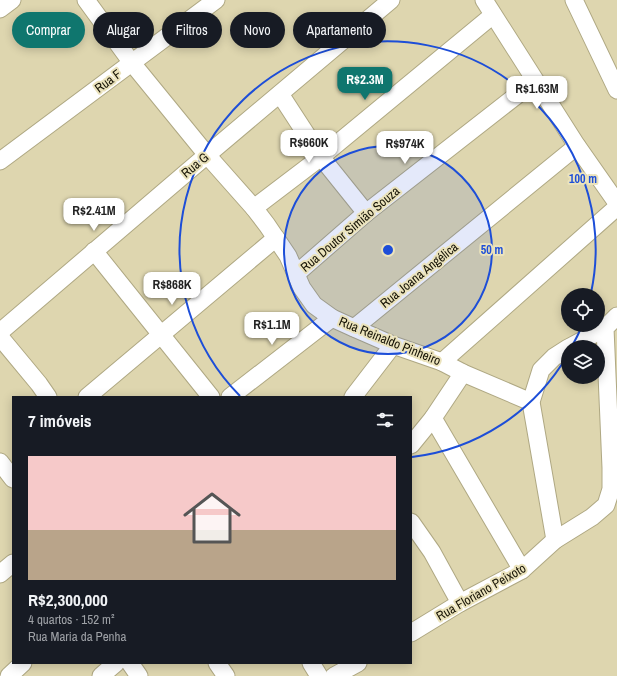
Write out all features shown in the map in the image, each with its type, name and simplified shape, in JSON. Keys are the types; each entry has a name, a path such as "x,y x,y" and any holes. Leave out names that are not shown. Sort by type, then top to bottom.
{"street":[{"path":"0,9 12,0"},
{"name":"Rua Reinaldo Pinheiro","path":"86,0 132,63 207,155 254,208 288,256 302,288 314,305 332,318 354,328 393,345 442,362 463,373 531,402"},
{"name":"Rua F","path":"0,161 216,0"},
{"name":"Rua G","path":"0,332 391,0"},
{"path":"484,0 577,146 617,203"},
{"path":"574,0 617,90"},
{"path":"254,208 321,157 493,15"},
{"name":"Rua Doutor Simião Souza","path":"296,274 366,214 535,81"},
{"path":"280,94 321,157 366,214"},
{"name":"Rua Joana Angélica","path":"354,328 577,146"},
{"path":"442,362 617,207"},
{"path":"88,396 276,238"},
{"path":"94,251 210,396"},
{"path":"231,396 332,318"},
{"path":"581,340 611,322"},
{"name":"Rua Floriano Peixoto","path":"412,632 460,603 522,570 555,540 592,517 606,505 611,489 611,322"},
{"path":"0,337 47,396"},
{"path":"354,396 393,345"},
{"path":"555,540 531,402 541,370 561,352"},
{"path":"412,444 433,418 463,373"},
{"path":"433,418 522,570"},
{"path":"412,523 432,552 460,603"},
{"path":"0,574 12,564"},
{"path":"9,676 22,664"},
{"path":"101,676 115,664"},
{"path":"131,664 139,676"},
{"path":"218,664 226,676"},
{"path":"312,664 319,676"},
{"path":"334,676 356,664"}]}
